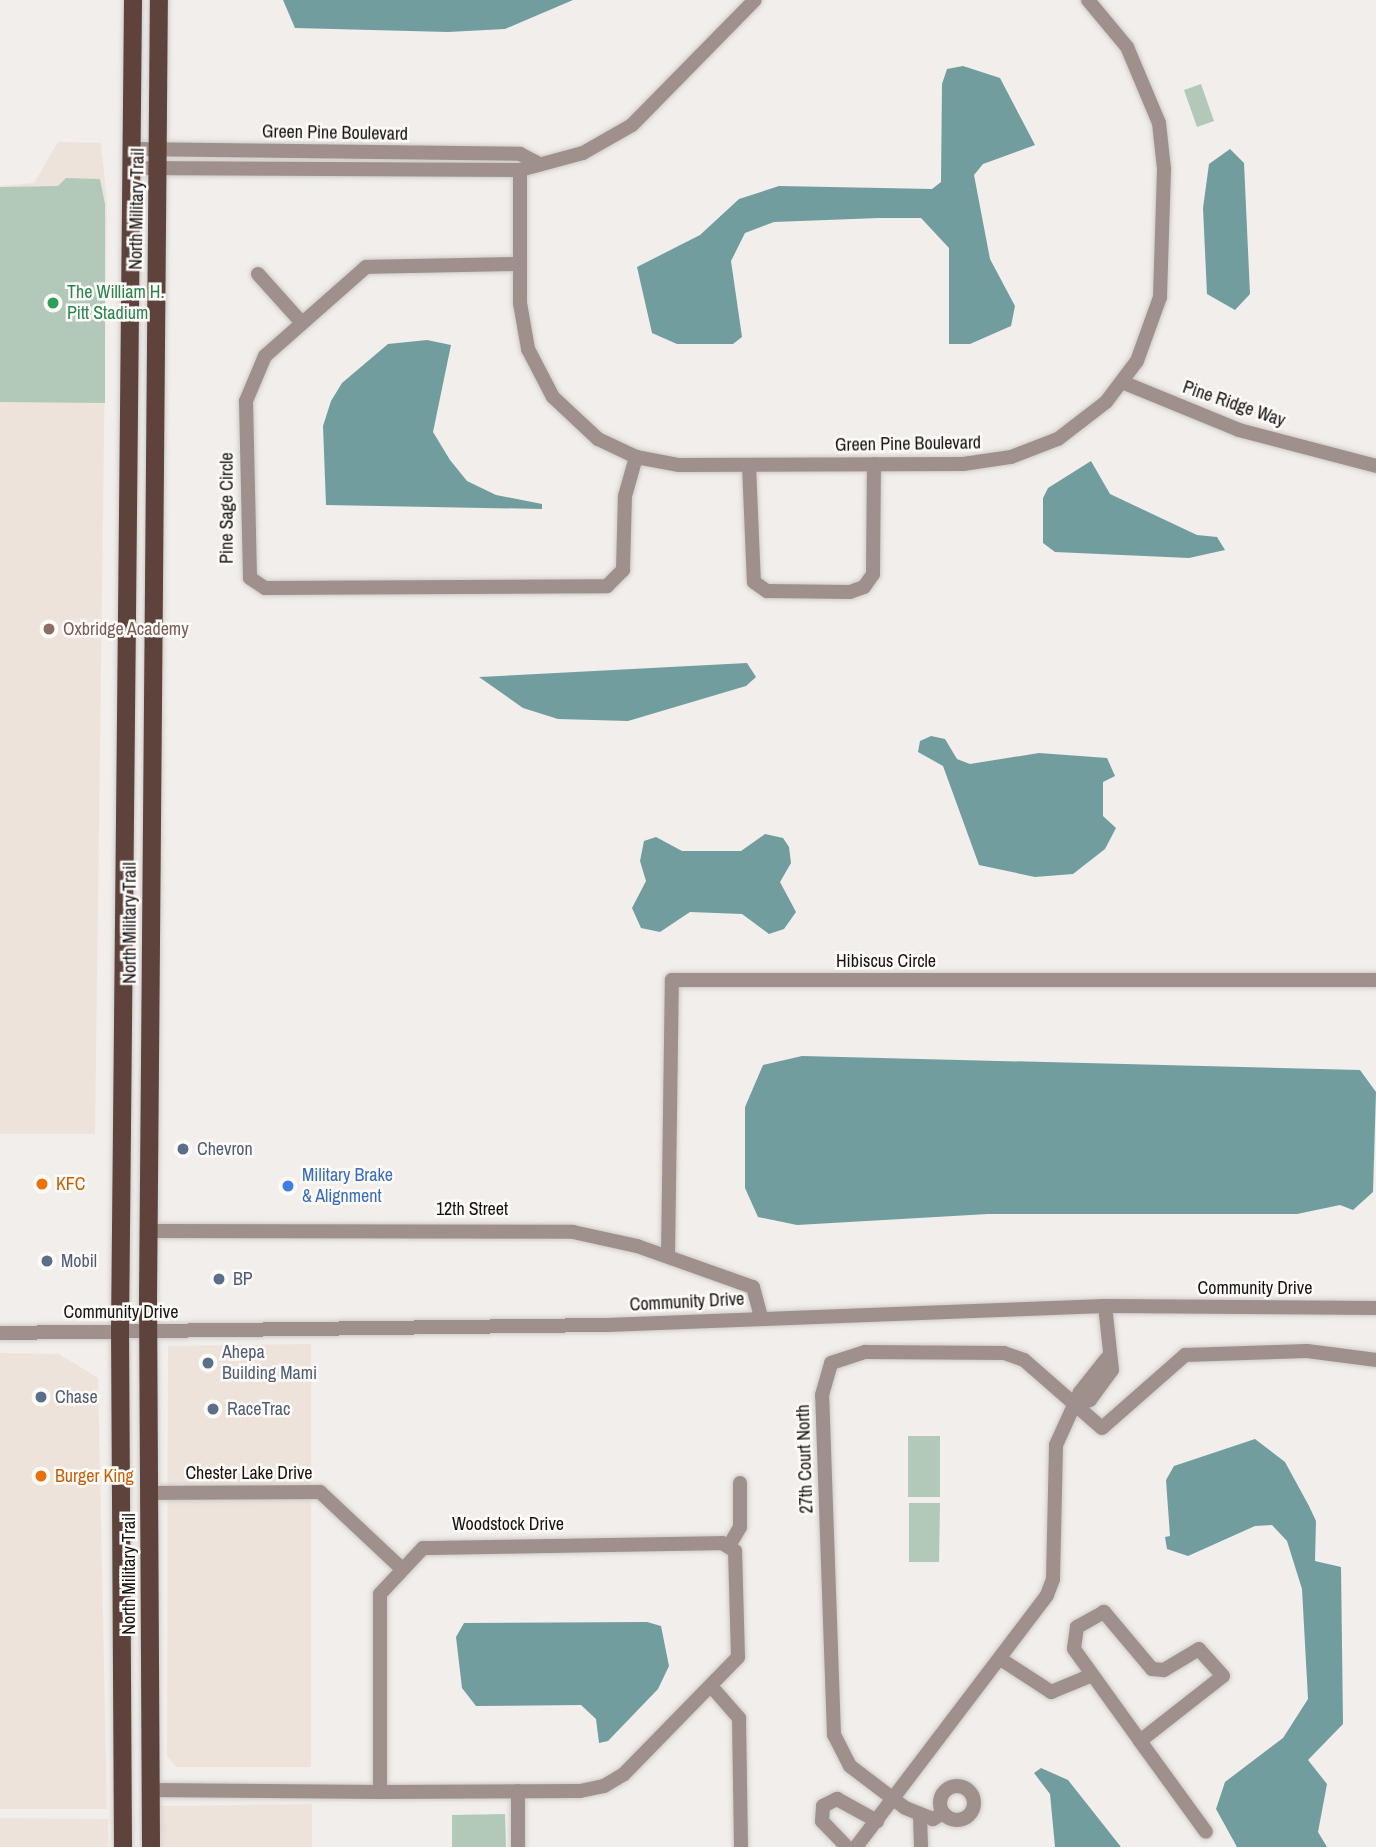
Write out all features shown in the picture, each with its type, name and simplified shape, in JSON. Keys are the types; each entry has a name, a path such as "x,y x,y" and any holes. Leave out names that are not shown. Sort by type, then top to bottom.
{"main road":[{"name":"North Military Trail","path":"123,1847 120,1331 133,0"},
{"name":"North Military Trail","path":"151,1847 148,1332 159,0"},
{"path":"125,748 152,748"},
{"path":"122,1758 134,1779 150,1790"},
{"path":"123,1793 150,1820"}],"street":[{"name":"Green Pine Boulevard","path":"132,158 520,170 536,162 583,153 632,125 755,0"},
{"name":"Green Pine Boulevard","path":"520,170 522,326 544,384 580,425 636,457 749,465 977,463 1035,450 1087,419 1122,382 1148,338 1160,297 1163,151 1141,71 1088,0"},
{"name":"Green Pine Boulevard","path":"158,159 520,154 536,162"},
{"name":"Pine Sage Circle","path":"520,264 374,265 346,280 265,356 246,401 245,563 250,579 265,588 607,586 623,570 625,496 636,457"},
{"path":"258,274 301,322"},
{"name":"Pine Ridge Way","path":"1122,382 1239,430 1376,466"},
{"path":"749,465 754,582 767,591 850,592 864,587 873,574 874,464"},
{"name":"Hibiscus Circle","path":"668,1256 672,980 1376,980"},
{"name":"12th Street","path":"149,1230 541,1229 605,1238 668,1256 753,1287 761,1317"},
{"path":"856,1847 1002,1660 1053,1579 1056,1445 1078,1407 1080,1392 1107,1358 1105,1306"},
{"name":"Community Drive","path":"0,1333 148,1332 1105,1306 1376,1308"},
{"name":"27th Court North","path":"916,1814 850,1766 834,1735 825,1372 852,1353 1004,1353 1024,1360 1102,1428 1171,1363 1194,1353 1307,1351 1376,1360"},
{"path":"150,1790 588,1790 611,1783 711,1686 740,1650 740,1566 729,1546 740,1527 740,1483"},
{"name":"Chester Lake Drive","path":"149,1493 320,1492 402,1569"},
{"name":"Woodstock Drive","path":"380,1792 379,1601 402,1569 437,1543 729,1546"},
{"path":"1140,1741 1221,1684 1220,1669 1199,1649 1164,1670 1152,1669 1104,1612 1072,1634 1074,1649 1092,1675 1206,1832"},
{"path":"1002,1660 1051,1692 1092,1675"},
{"path":"711,1686 739,1718 741,1847"},
{"path":"518,1791 518,1847"},
{"path":"847,1847 822,1821 829,1801 846,1802 877,1821"},
{"path":"921,1847 916,1814 943,1813"}],"shaded area":[{"name":"Oxbridge Academy","path":"58,142 101,143 107,203 95,1134 0,1134 0,186 34,183"},
{"path":"311,1344 311,1767 177,1767 167,1757 168,1346"},
{"path":"0,1353 59,1354 98,1378 107,1809 0,1809"},
{"path":"312,1804 312,1847 162,1847 161,1806"},
{"path":"0,1818 108,1819 108,1847 0,1847"}],"green space":[{"path":"1201,84 1214,121 1197,127 1184,90"},
{"name":"The William H. Pitt Stadium","path":"66,178 100,179 105,204 105,403 0,402 0,187 58,186"},
{"path":"908,1436 940,1436 940,1497 908,1497"},
{"path":"909,1503 940,1503 939,1562 909,1562"},
{"path":"505,1814 506,1847 452,1847 452,1815"}],"water":[{"path":"283,0 573,0 505,29 448,32 295,28"},
{"path":"963,66 1000,78 1035,145 983,164 974,175 990,259 1015,306 1011,326 970,344 949,344 949,248 921,218 879,218 774,222 745,233 731,261 742,337 733,344 677,344 652,333 637,267 700,235 739,199 779,186 932,189 941,182 942,84 947,69"},
{"path":"1230,149 1244,163 1250,294 1235,310 1207,294 1203,208 1209,164"},
{"path":"427,340 451,345 433,432 450,460 467,481 496,495 542,504 542,509 326,505 323,426 331,401 342,383 388,344"},
{"path":"1091,461 1110,494 1197,535 1217,537 1225,550 1189,558 1055,552 1043,543 1043,498 1048,488"},
{"path":"747,663 756,677 746,686 628,721 558,719 523,708 479,677"},
{"path":"931,736 945,739 957,759 970,764 1039,753 1107,758 1115,776 1103,782 1103,816 1116,828 1105,849 1073,874 1035,877 979,865 943,766 918,752 920,741"},
{"path":"765,834 783,838 789,847 791,863 780,882 796,912 784,929 769,934 742,914 690,912 660,932 641,928 632,908 646,881 640,861 644,841 656,837 682,851 741,851"},
{"path":"802,1056 1360,1070 1376,1092 1373,1192 1353,1210 1340,1205 1297,1214 988,1214 797,1225 758,1217 745,1188 745,1107 763,1065"},
{"path":"1255,1439 1285,1462 1309,1506 1316,1521 1315,1561 1341,1567 1343,1724 1308,1760 1327,1784 1318,1832 1327,1847 1237,1847 1216,1809 1225,1782 1283,1738 1308,1699 1302,1589 1287,1541 1272,1525 1255,1526 1188,1556 1167,1549 1165,1537 1170,1536 1166,1480 1174,1466"},
{"path":"647,1622 661,1626 669,1666 658,1689 608,1741 599,1743 596,1719 581,1705 476,1706 462,1688 456,1637 464,1623"},
{"path":"1041,1768 1068,1780 1121,1847 1055,1847 1050,1794 1034,1773"}],"place":[{"name":"The William H. Pitt Stadium","path":"53,303"},
{"name":"Oxbridge Academy","path":"49,629"},
{"name":"Chevron","path":"183,1149"},
{"name":"KFC","path":"42,1184"},
{"name":"Military Brake & Alignment","path":"288,1186"},
{"name":"Mobil","path":"47,1261"},
{"name":"BP","path":"219,1279"},
{"name":"Ahepa Building Mami","path":"208,1363"},
{"name":"Chase","path":"41,1397"},
{"name":"RaceTrac","path":"213,1409"},
{"name":"Burger King","path":"41,1476"}]}
